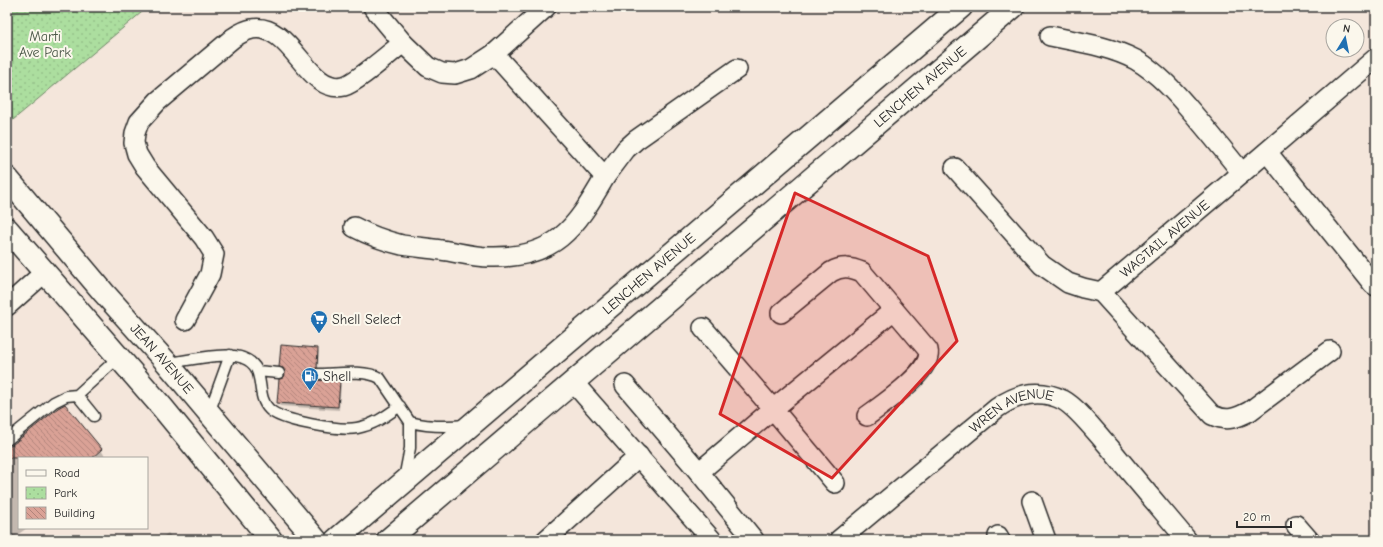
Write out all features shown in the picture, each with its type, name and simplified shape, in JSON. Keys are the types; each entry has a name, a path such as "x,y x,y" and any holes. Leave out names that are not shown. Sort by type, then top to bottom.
{"main road":[{"name":"LENCHEN AVENUE","path":"336,540 961,7"},
{"name":"LENCHEN AVENUE","path":"388,540 1013,7"},
{"name":"JEAN AVENUE","path":"7,178 316,540"},
{"path":"7,229 119,357 271,540"},
{"path":"104,293 112,315 123,331 127,342 124,352 119,357"}],"street":[{"path":"373,7 403,43 428,67 442,73 455,74 471,69 494,54 546,7"},
{"path":"186,320 210,274 214,254 204,238 145,167 137,154 134,143 135,133 139,122 158,101 233,38 244,31 263,29 273,32 317,78 326,84 335,86 344,86 356,80 403,43"},
{"path":"1050,36 1110,49 1149,68 1164,81 1185,104 1242,173"},
{"path":"494,54 605,177"},
{"name":"WAGTAIL AVENUE","path":"1101,292 1376,58"},
{"path":"354,227 371,236 391,242 466,255 488,258 531,254 562,236 575,224 586,210 616,160 636,140 737,69"},
{"path":"1267,152 1372,284 1376,286"},
{"path":"955,168 1042,265 1068,283 1101,292 1212,415 1220,418 1238,418 1250,411 1330,351"},
{"path":"781,313 831,272 838,268 847,267 862,272 928,350 929,359 925,367 909,384 867,416"},
{"path":"7,306 44,272"},
{"path":"699,472 894,310"},
{"path":"703,328 835,482"},
{"path":"573,382 712,540"},
{"path":"625,385 699,472 754,540"},
{"name":"WREN AVENUE","path":"839,540 997,408 1020,395 1032,393 1048,395 1064,400 1077,411 1187,540"},
{"path":"546,540 639,456"},
{"path":"1032,501 1046,540"},
{"path":"1296,525 1309,540"}],"lane":[{"path":"167,364 230,355 242,357 256,366 264,400 269,410 279,416 304,423 333,427 356,428 377,422 400,406"},
{"path":"209,413 230,355"},
{"path":"7,440 54,402 66,396 77,395 119,357"},
{"path":"258,371 279,372"},
{"path":"317,374 373,374 380,378 410,422 410,448 404,483"},
{"path":"77,395 94,416"},
{"path":"410,422 446,427 472,425"}],"highlighted area":[{"path":"795,193 928,256 957,341 832,478 720,414"}],"green space":[{"name":"Marti Ave Park","path":"7,7 148,7 7,125"}],"building":[{"path":"281,345 318,348 317,368 312,371 311,377 317,380 340,381 338,407 277,403 279,379 284,377 285,373 283,368 279,367"},
{"path":"65,404 102,449 93,457 7,458 7,449"}],"place":[{"name":"Shell Select","path":"319,334"},
{"name":"Shell","path":"310,391"}]}
